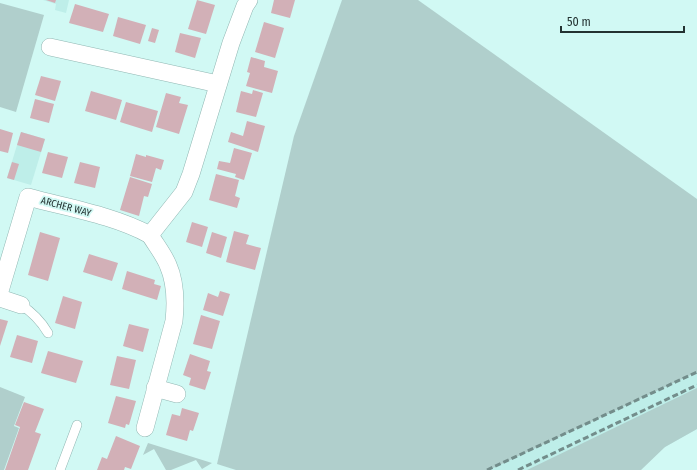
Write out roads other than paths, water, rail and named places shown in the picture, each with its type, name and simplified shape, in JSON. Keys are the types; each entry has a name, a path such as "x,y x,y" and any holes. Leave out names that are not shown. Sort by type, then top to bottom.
{"street":[{"path":"145,428 174,321 176,306 173,280 168,264 150,235 184,192 191,174 231,43 249,0"},
{"path":"50,47 218,84"},
{"name":"ARCHER WAY","path":"0,291 28,198 117,221 137,228 150,235"},
{"path":"0,298 21,305"},
{"path":"155,388 177,394"}],"lane":[{"path":"21,305 36,317 48,333"},
{"path":"60,470 77,425"}],"railway":[{"path":"487,470 697,372"},
{"path":"518,470 697,385"}]}
